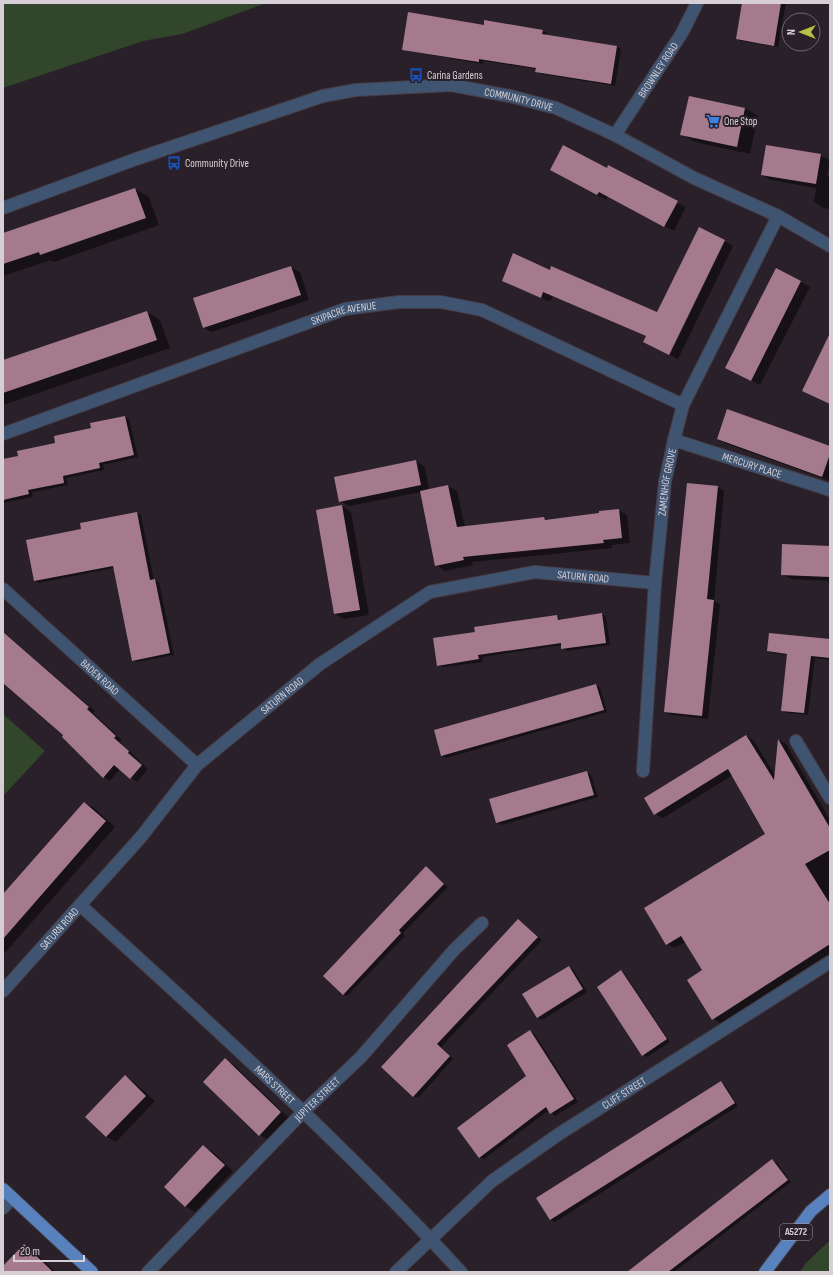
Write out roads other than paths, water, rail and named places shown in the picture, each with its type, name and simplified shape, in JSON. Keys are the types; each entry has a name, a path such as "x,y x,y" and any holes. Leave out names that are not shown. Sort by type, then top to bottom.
{"main road":[{"path":"3,1190 92,1272"},
{"name":"A5272","path":"765,1272 812,1210 830,1195"}],"street":[{"name":"BROWNLEY ROAD","path":"615,135 682,33 697,3"},
{"name":"COMMUNITY DRIVE","path":"3,208 196,138 323,96 356,90 451,85 510,96 556,108 615,135 694,178 778,216 830,246"},
{"name":"ZAMENHOF GROVE","path":"643,771 654,583 665,482 674,440 683,405 778,216"},
{"name":"SKIPACRE AVENUE","path":"3,434 345,309 399,302 440,302 490,312 683,405"},
{"name":"MERCURY PLACE","path":"674,440 830,490"},
{"name":"SATURN ROAD","path":"3,991 141,837 197,765 320,664 430,592 535,572 654,583"},
{"name":"BADEN ROAD","path":"3,589 197,765"},
{"path":"796,741 830,798"},
{"name":"MARS STREET","path":"80,905 230,1041 304,1111 461,1272"},
{"name":"JUPITER STREET","path":"148,1272 304,1111 361,1057 454,950 482,923"},
{"name":"CLIFF STREET","path":"396,1272 485,1186 553,1138 830,962"},
{"path":"3,1208 12,1198"}],"place":[{"name":"Carina Gardens","path":"416,75"},
{"name":"One Stop","path":"713,121"},
{"name":"Community Drive","path":"174,163"}]}
